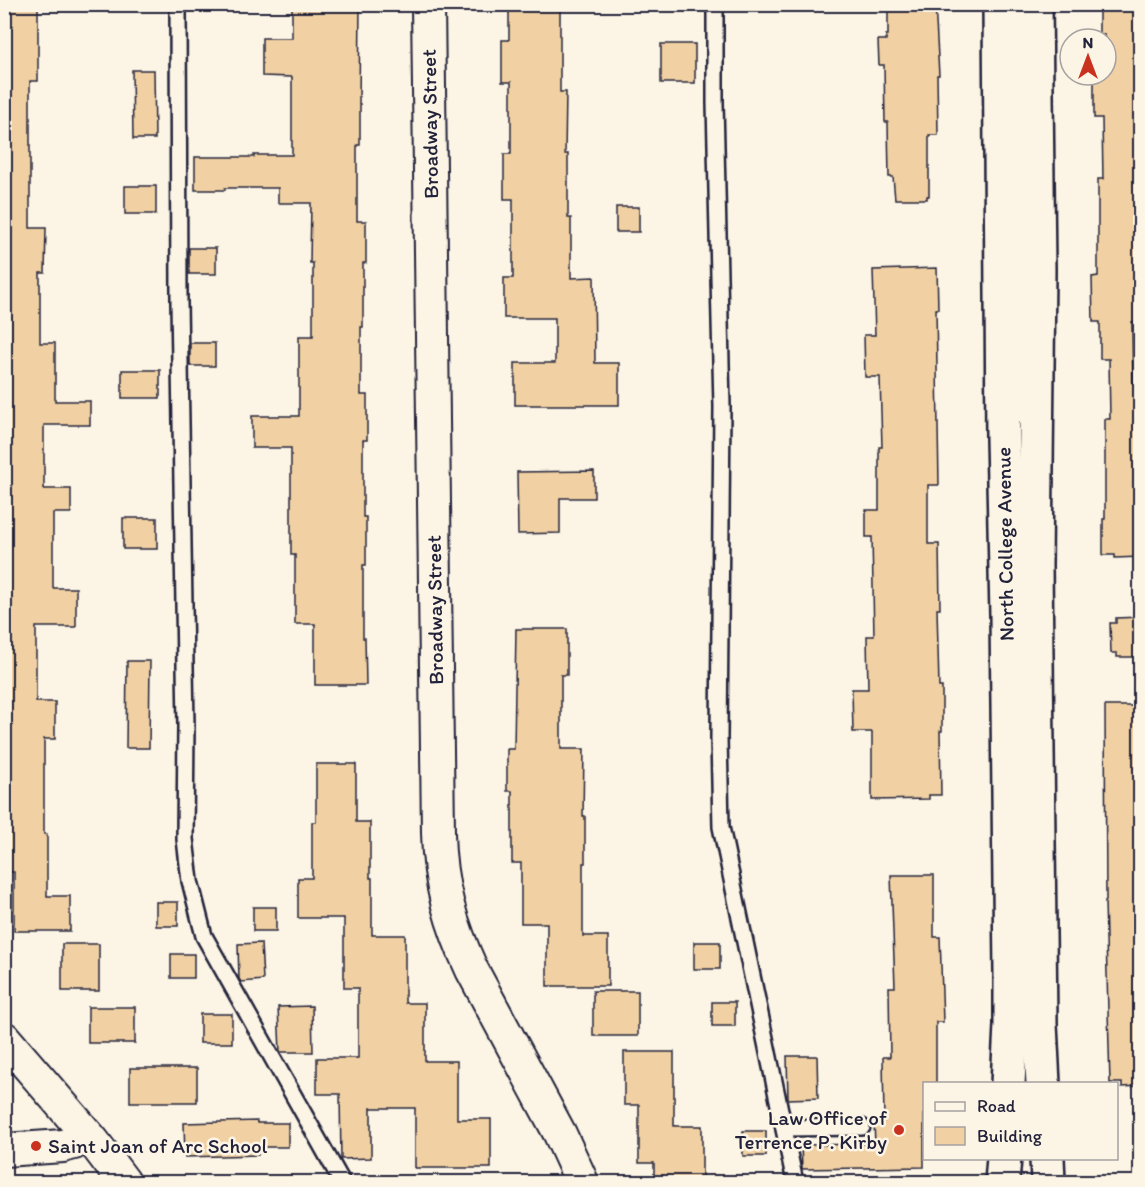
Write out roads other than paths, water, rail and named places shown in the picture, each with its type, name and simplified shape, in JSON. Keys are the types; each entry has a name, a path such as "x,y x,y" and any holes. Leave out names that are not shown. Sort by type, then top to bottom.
{"main road":[{"name":"North College Avenue","path":"1000,4 1003,426 1011,962 1008,1082"},
{"name":"North College Avenue","path":"1035,4 1038,281 1035,565 1040,1024 1043,1082"},
{"path":"1002,1182 1004,1160"},
{"path":"1047,1160 1048,1182"}],"street":[{"name":"Broadway Street","path":"428,4 440,871 448,910 461,946 560,1134 582,1182"},
{"path":"4,1038 124,1182"},
{"path":"4,1150 63,1146 74,1143 87,1135"}],"lane":[{"path":"178,4 179,290 186,726 185,839 190,881 204,936 342,1182"},
{"path":"715,4 722,407 719,738 722,827 795,1182"},
{"name":"North College Avenue","path":"1018,4 1020,424"},
{"name":"North College Avenue","path":"1021,508 1025,1048"},
{"path":"784,1128 862,1127"},
{"path":"1011,1182 1016,1160"},
{"path":"1034,1160 1040,1182"}],"place":[{"name":"Law Office of Terrence P. Kirby","path":"899,1130"},
{"name":"Saint Joan of Arc School","path":"36,1146"}]}
